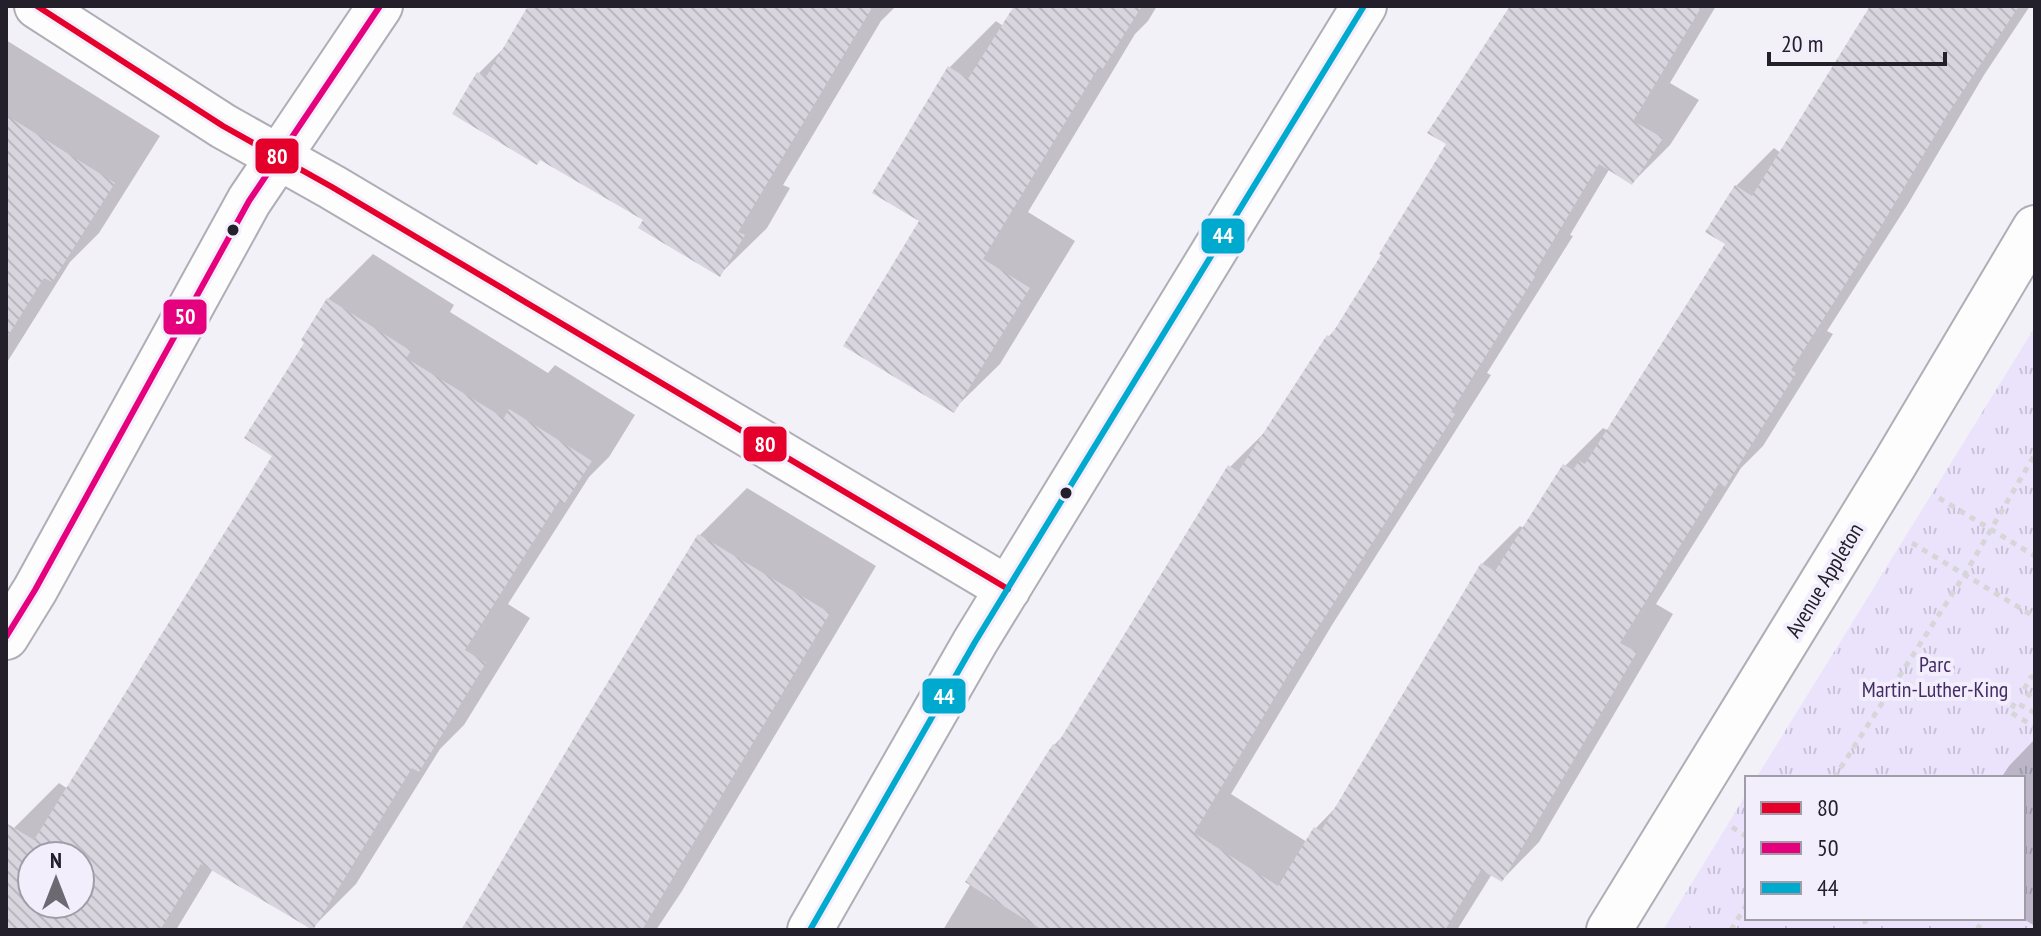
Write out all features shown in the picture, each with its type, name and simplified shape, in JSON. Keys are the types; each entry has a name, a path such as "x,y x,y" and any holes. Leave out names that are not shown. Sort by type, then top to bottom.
{"street":[{"path":"37,6 223,126 332,187 1008,589"},
{"path":"6,637 35,590 249,201 380,6"},
{"path":"810,930 975,642 1364,6"},
{"name":"Avenue Appleton","path":"1609,930 1886,479 2035,228"}],"path":[{"path":"1835,776 1965,574 2035,454"},
{"path":"1939,498 2035,556"},
{"path":"1912,543 2035,617"},
{"path":"2035,677 2031,677 2023,691 2035,699"},
{"path":"2035,713 2015,702 2010,712 2035,727"},
{"path":"1728,825 1745,836"},
{"path":"1731,930 1745,907"}],"green space":[{"name":"Parc Martin-Luther-King","path":"2035,327 2035,930 1663,930 1745,796 1745,920 2025,920 2025,776 1757,776"}],"building":[{"path":"528,6 873,6 738,232 745,235 720,277 638,228 643,220 540,160 537,165 452,114 477,72 486,77"},
{"path":"1014,6 1142,6 1102,70 1098,68 983,259 1030,288 954,413 843,346 919,221 872,193 948,66 968,79"},
{"path":"1510,6 1702,6 1633,121 1663,138 1632,185 1599,164 1534,273 1536,275 1451,412 1455,414 1294,665 1194,833 1278,886 1314,827 1321,831 1481,563 1495,571 1563,464 1573,470 1579,461 1585,464 1725,244 1705,232 1735,185 1752,196 1870,6 2019,6 1947,115 1791,370 1796,373 1725,487 1719,483 1620,643 1637,652 1502,882 1481,870 1445,930 1042,930 965,882 1053,744 1056,746 1228,465 1238,472 1327,335 1330,337 1446,144 1427,133"},
{"path":"6,115 115,183 52,282 44,278 6,339"},
{"path":"327,298 411,351 406,358 504,418 509,409 592,461 564,504 559,501 465,650 486,663 419,772 412,768 313,930 201,864 160,930 6,930 6,823 34,840 272,456 244,438 304,343 301,340"},
{"path":"698,534 830,613 642,930 461,930 581,726"}],"transit line":[{"name":"80","path":"37,6 223,126 332,187 1008,589"},
{"name":"50","path":"6,637 35,590 249,201 380,6"},
{"name":"44","path":"810,930 975,642 1364,6"}]}
